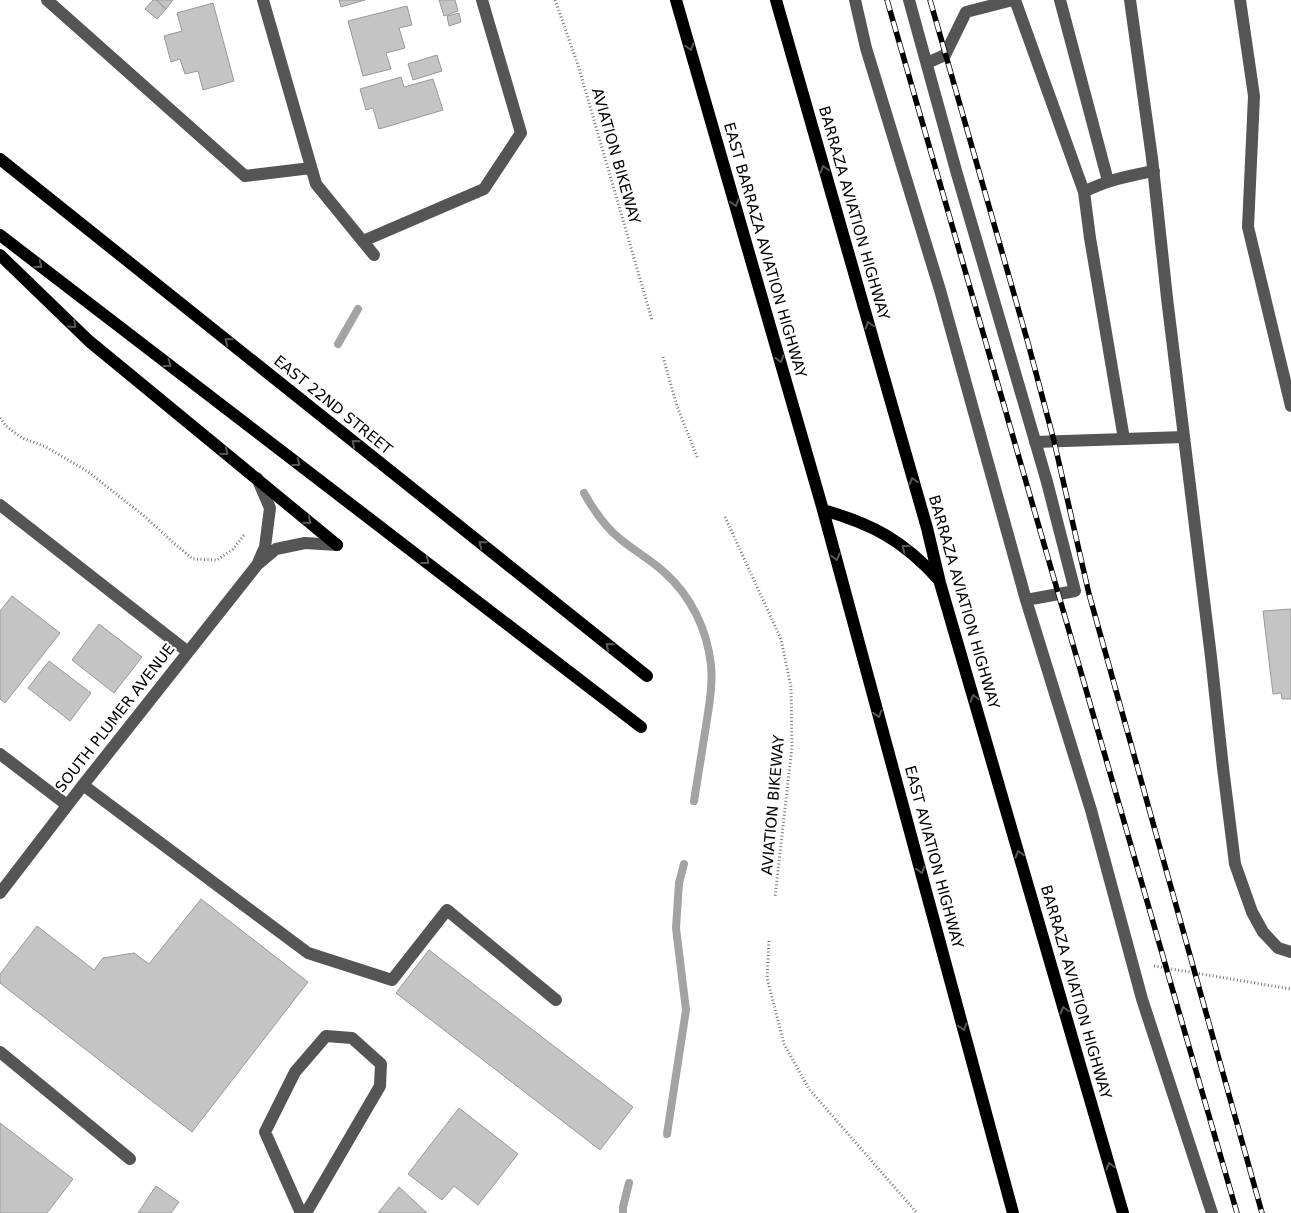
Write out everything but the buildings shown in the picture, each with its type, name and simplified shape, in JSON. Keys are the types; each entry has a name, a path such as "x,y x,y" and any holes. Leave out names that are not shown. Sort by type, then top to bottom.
{"main road":[{"name":"EAST BARRAZA AVIATION HIGHWAY","path":"676,0 823,510"},
{"name":"BARRAZA AVIATION HIGHWAY","path":"776,0 927,528 940,581 1123,1213"},
{"name":"EAST 22ND STREET","path":"0,159 647,676"},
{"path":"0,235 641,727"},
{"path":"0,255 89,342 337,545"},
{"path":"823,510 855,519 889,536 921,560 940,581"},
{"name":"EAST AVIATION HIGHWAY","path":"823,510 1013,1213"}],"street":[{"path":"47,0 245,176 311,168"},
{"path":"264,0 316,184 374,255"},
{"path":"363,241 484,189 521,134 482,0"},
{"path":"855,0 866,48 940,290 1026,600 1094,818 1142,999 1212,1213"},
{"path":"909,0 1035,442 1075,591 1026,600"},
{"path":"926,63 946,55 966,12 1014,0 1084,192 1124,439"},
{"path":"1060,0 1108,181"},
{"path":"1130,0 1154,171 1166,298 1212,657 1235,864 1252,912 1263,932 1278,948 1291,952"},
{"path":"1240,0 1254,96 1248,227 1291,406"},
{"path":"1084,192 1116,178 1154,171"},
{"path":"1035,442 1184,436"},
{"name":"SOUTH PLUMER AVENUE","path":"0,893 256,565 265,547 270,508 257,478"},
{"path":"0,505 188,652"},
{"name":"SOUTH PLUMER AVENUE","path":"256,565 276,550 305,543 337,545"},
{"path":"0,754 66,806"},
{"path":"83,785 308,953 392,980 447,910 556,1000"},
{"path":"301,1213 265,1132 295,1072 326,1036 352,1038 381,1064 380,1086 306,1213"},
{"path":"0,1052 130,1159"}],"path":[{"name":"AVIATION BIKEWAY","path":"555,0 578,65 652,320"},
{"path":"663,356 677,406 698,459"},
{"path":"0,418 6,426 22,438 46,447 87,471 143,515 194,559 218,560 233,549 248,532"},
{"name":"AVIATION BIKEWAY","path":"725,517 780,640 791,687 792,747 776,897"},
{"path":"769,941 767,978 784,1044 809,1089 917,1213"},
{"path":"1145,965 1291,989"}],"waterway":[{"path":"338,344 358,309"},
{"path":"584,493 608,528 659,567 674,581 690,602 706,639 711,665 710,696 694,801"},
{"path":"667,1134 686,1010 676,928 679,883 684,864"},
{"path":"623,1213 629,1183"}],"railway":[{"path":"887,0 1237,1213"},
{"path":"930,0 1028,343 1054,441 1089,594 1262,1213"}]}
